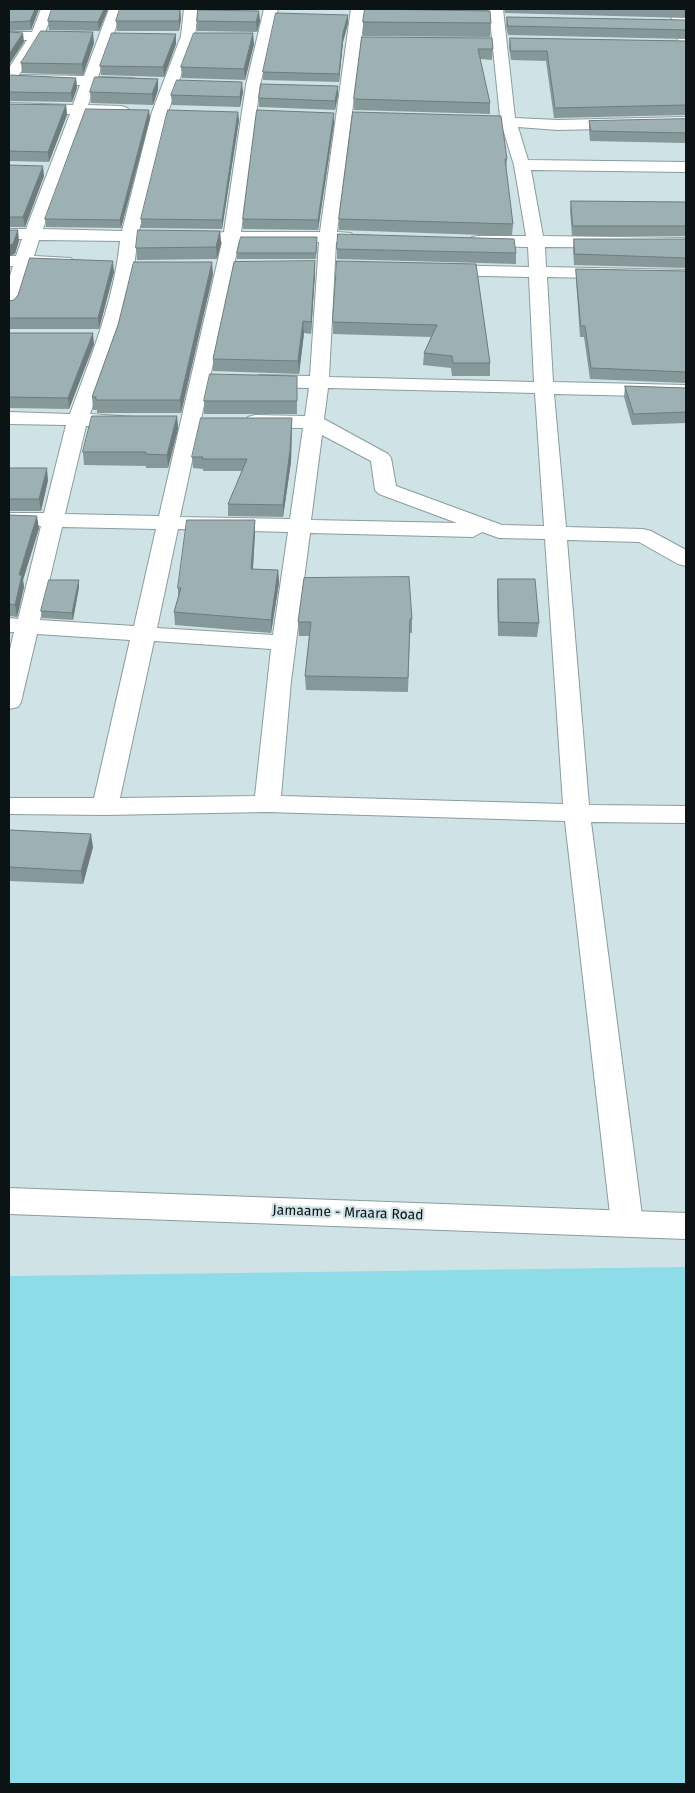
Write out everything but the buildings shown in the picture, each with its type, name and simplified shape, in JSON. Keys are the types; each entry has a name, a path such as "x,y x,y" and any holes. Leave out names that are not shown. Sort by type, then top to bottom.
{"street":[{"path":"9,79 37,36 48,9"},
{"path":"676,9 684,44"},
{"path":"9,305 16,261 32,235 89,80 96,37 116,10 187,12 185,36 164,83 145,111 129,236 118,265 108,337 77,421 53,519 18,625 9,702"},
{"path":"105,807 232,237 259,38 270,13"},
{"path":"267,804 285,643 319,383 328,237 346,118 342,88 362,42 357,14"},
{"path":"497,27 508,121 522,165 536,243 544,388 577,813 628,1223"},
{"path":"9,36 124,37"},
{"path":"9,56 24,56"},
{"path":"9,79 164,83"},
{"path":"234,84 272,85"},
{"path":"9,107 180,112"},
{"path":"229,113 268,114"},
{"path":"479,120 558,125 686,122"},
{"path":"522,165 686,167"},
{"path":"37,168 56,169"},
{"path":"9,234 166,236"},
{"path":"204,236 358,238"},
{"path":"457,241 686,243"},
{"path":"16,261 82,262"},
{"path":"118,265 146,267"},
{"path":"205,268 243,268"},
{"path":"422,269 686,275"},
{"path":"88,337 108,337"},
{"path":"201,380 221,380"},
{"path":"240,381 686,391"},
{"path":"9,418 144,421"},
{"path":"239,421 314,422 381,458 386,490 499,531"},
{"path":"9,518 300,524 643,536 686,559"},
{"path":"18,625 285,643"},
{"path":"9,806 105,807 267,804 577,813 686,814"},
{"name":"Jamaame - Mraara Road","path":"9,1201 686,1226"}],"shaded area":[{"path":"686,1267 686,1784 9,1784 9,1276"}]}
